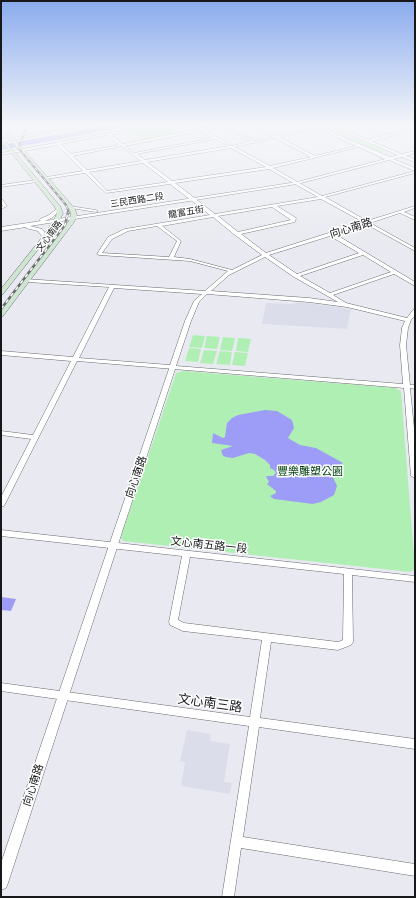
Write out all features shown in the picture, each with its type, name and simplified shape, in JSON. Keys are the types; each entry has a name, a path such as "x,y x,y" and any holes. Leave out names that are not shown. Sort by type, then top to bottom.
{"main road":[{"name":"文心南路","path":"1,292 58,219 59,208 25,168"},
{"name":"文心南路","path":"1,315 74,217 71,207 38,168"}],"street":[{"path":"83,168 106,192 269,168 415,250"},
{"path":"47,178 113,168"},
{"path":"151,168 264,255 296,276 347,305"},
{"name":"三民西路二段","path":"1,227 295,182 350,168"},
{"name":"龍富五街","path":"232,271 190,260 99,254 106,241 112,236 127,230 322,197 415,171"},
{"path":"1,186 36,181"},
{"name":"三民西路二段","path":"74,217 98,211 191,198"},
{"path":"1,200 5,206 1,208"},
{"path":"237,234 293,221 294,219 273,206"},
{"path":"71,207 98,211"},
{"name":"向心南路","path":"1,883 188,321 196,301 232,271 264,255 415,207"},
{"path":"42,220 51,216 59,208"},
{"path":"401,212 415,219"},
{"name":"三民西路二段","path":"1,227 21,226 58,219"},
{"path":"158,225 179,241 170,258"},
{"path":"21,226 40,230 45,237"},
{"path":"331,234 415,284"},
{"path":"296,276 364,253"},
{"path":"329,295 395,272"},
{"path":"27,280 112,287 281,297 347,305 408,320"},
{"path":"1,504 112,287"},
{"path":"415,311 408,320 403,336 406,386 415,476"},
{"path":"1,353 415,386"},
{"path":"1,433 35,437"},
{"name":"文心南五路一段","path":"1,533 415,579"},
{"path":"187,554 172,622 183,627 338,646 348,642 348,571"},
{"path":"228,897 268,638"},
{"name":"文心南三路","path":"1,687 415,744"},
{"path":"237,842 415,870"}],"shaded area":[{"path":"301,302 351,309 347,329 262,324 266,303 292,304"},
{"path":"187,730 211,734 210,741 230,744 224,782 232,783 230,794 181,786 185,762 180,761"}],"green space":[{"path":"193,335 205,336 202,348 189,347"},
{"path":"207,336 220,337 217,349 204,348"},
{"path":"223,337 235,338 232,351 220,350"},
{"path":"238,338 251,339 248,352 236,351"},
{"path":"189,348 201,349 198,362 185,361"},
{"path":"204,350 217,351 213,364 200,363"},
{"path":"220,351 232,352 230,365 216,364"},
{"path":"235,352 248,353 245,366 232,365"},
{"name":"豐樂雕塑公園","path":"183,371 395,388 401,391 415,568 410,572 123,541 121,537 176,373"}],"water":[{"path":"265,410 277,411 292,420 294,428 288,438 300,445 316,448 343,463 333,472 332,475 337,486 334,495 321,502 313,504 274,499 270,496 276,493 276,491 267,484 269,482 266,476 273,476 276,473 270,468 270,465 265,460 255,454 249,453 233,458 226,457 223,456 221,450 233,446 212,443 213,433 223,438 225,437 227,423 232,418 238,415"},
{"path":"1,597 16,599 11,611 1,610"}],"railway":[{"path":"35,168 66,205 69,213"},
{"path":"1,309 65,225 68,212"}]}
